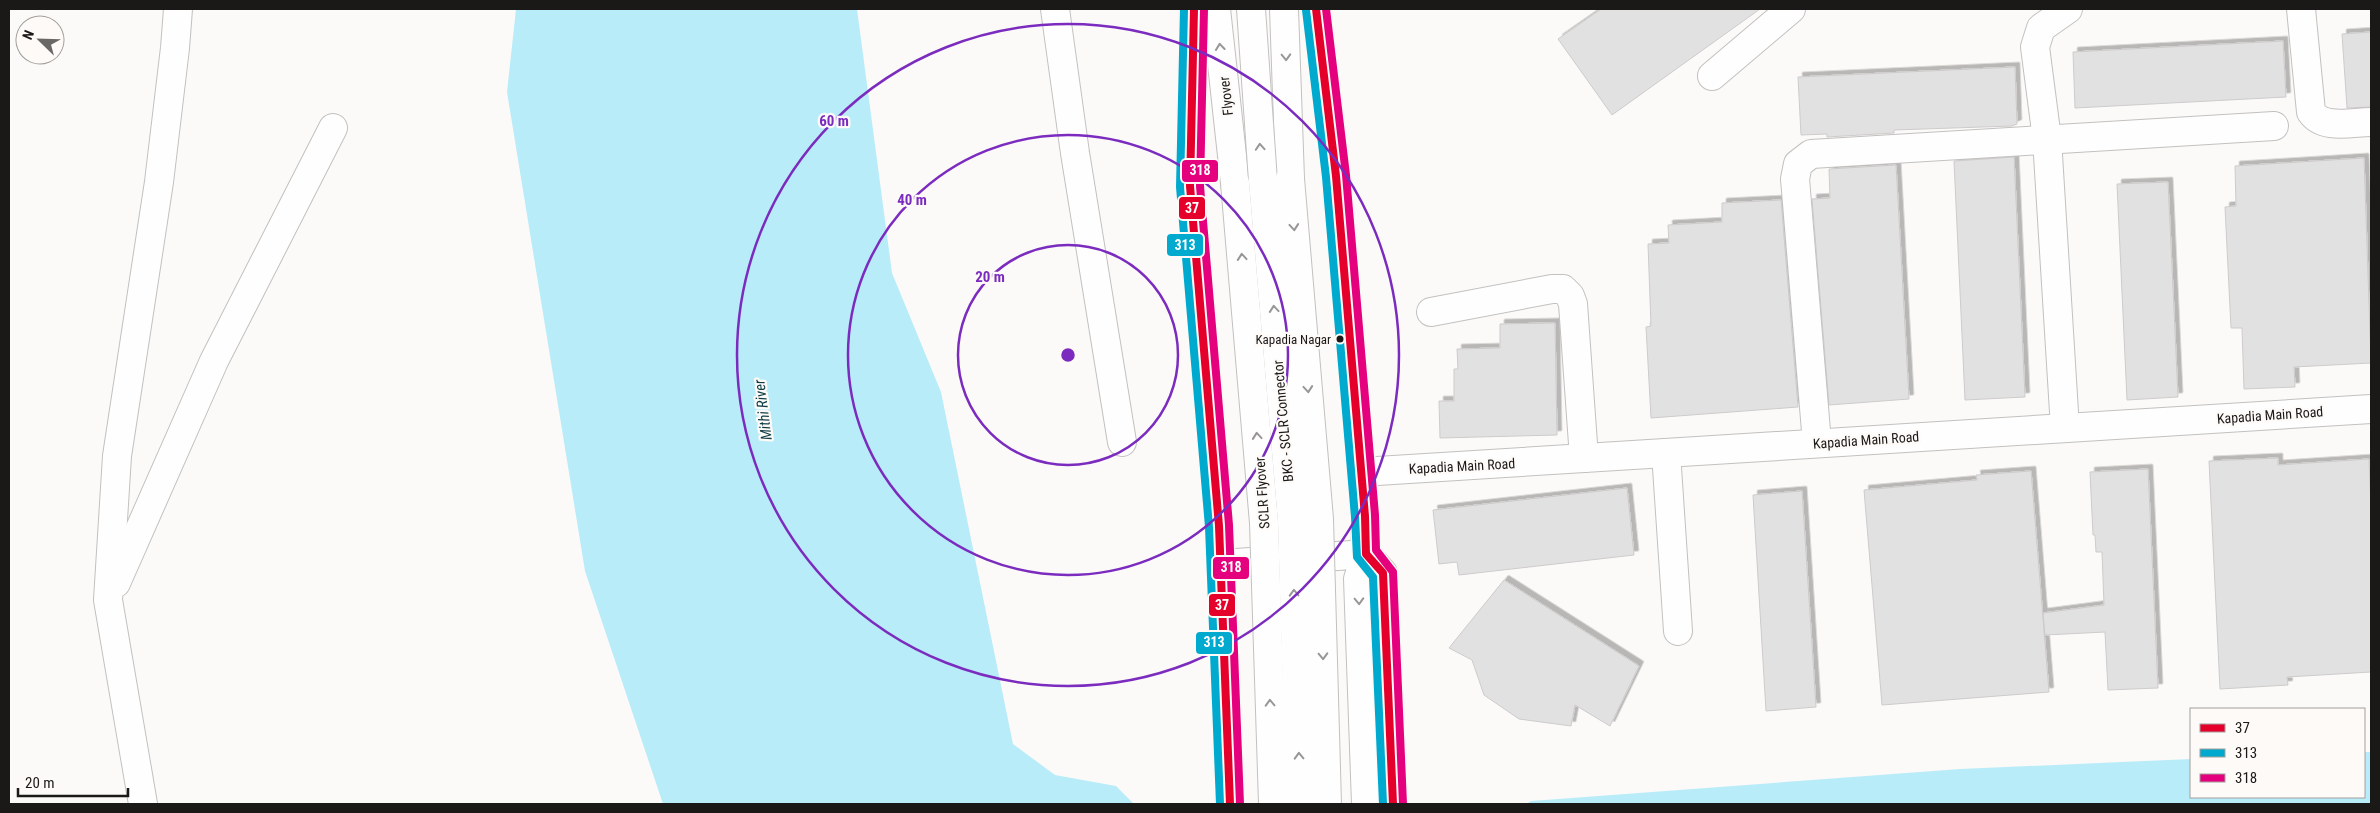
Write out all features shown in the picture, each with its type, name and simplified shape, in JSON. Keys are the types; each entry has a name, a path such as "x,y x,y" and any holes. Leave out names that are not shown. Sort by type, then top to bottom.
{"main road":[{"path":"143,804 108,600 117,456 159,182 178,9"},
{"path":"1055,9 1075,153 1122,442"},
{"path":"1194,9 1190,186 1220,526 1230,804"},
{"name":"Flyover","path":"1216,9 1235,183"},
{"name":"BKC - SCLR Connector","path":"1251,9 1263,181 1292,521 1300,804"},
{"path":"1284,9 1290,179 1319,519 1328,804"},
{"path":"1316,9 1336,176 1361,472 1366,554 1358,579 1365,793"},
{"path":"1712,76 1791,9"},
{"path":"2065,428 2047,139 2035,47 2041,28 2068,9"},
{"path":"2301,9 2311,112 2316,120 2327,123 2371,122"},
{"path":"1817,443 1794,179 1798,164 1811,154 2274,126"},
{"path":"108,600 214,361 333,128"},
{"name":"SCLR Flyover","path":"1235,183 1264,523 1273,804"},
{"path":"1431,312 1552,289 1563,289 1570,296 1573,304 1584,458"},
{"name":"Kapadia Main Road","path":"1361,472 2371,409"},
{"path":"1666,453 1678,631"},
{"path":"1221,564 1366,554"},
{"path":"1366,554 1383,573 1393,804"}],"water":[{"name":"Mithi River","path":"516,9 857,9 892,273 941,392 1013,744 1055,775 1116,786 1134,804 663,804 585,571 507,92"},
{"path":"2365,752 2371,752 2371,804 1526,804 1531,801 1960,769 2190,759 2190,798 2365,798"}],"building":[{"path":"1601,9 1760,9 1612,115 1558,39"},
{"path":"2371,32 2371,107 2347,108 2342,34"},
{"path":"2283,41 2286,97 2075,108 2073,52"},
{"path":"2015,67 2017,124 2012,126 1894,130 1894,133 1827,137 1827,134 1801,135 1798,77"},
{"path":"2014,157 2025,397 1965,400 1954,161"},
{"path":"2364,158 2371,363 2294,367 2295,387 2244,389 2242,328 2231,328 2225,207 2236,206 2235,166"},
{"path":"1896,165 1909,399 1829,405 1812,199 1830,198 1829,169"},
{"path":"2168,182 2178,397 2127,400 2117,184"},
{"path":"1781,200 1798,407 1651,418 1646,327 1651,326 1648,244 1669,243 1668,225 1722,222 1722,203"},
{"path":"1555,323 1557,435 1440,438 1439,401 1454,401 1454,369 1458,369 1457,349 1500,348 1500,324"},
{"path":"2278,458 2278,465 2369,459 2371,507 2371,672 2287,677 2288,685 2220,689 2209,461"},
{"path":"2148,469 2158,688 2108,690 2105,632 2045,635 2043,613 2104,605 2102,552 2096,552 2095,535 2093,535 2090,472"},
{"path":"2031,471 2049,692 1882,705 1864,490 1977,480 1976,475"},
{"path":"1627,488 1634,555 1459,575 1457,562 1439,564 1433,510"},
{"path":"1802,491 1816,707 1766,711 1753,495"},
{"path":"1504,580 1639,666 1610,726 1575,705 1571,726 1519,719 1484,695 1472,660 1449,648"}],"transit line":[{"name":"313","path":"1184,9 1180,187 1209,527 1220,804"},
{"name":"37","path":"1194,9 1190,186 1219,526 1230,804"},
{"name":"318","path":"1204,9 1200,186 1229,525 1240,804"},
{"name":"37","path":"1316,9 1336,176 1365,516 1366,554 1383,573 1393,804"},
{"name":"318","path":"1326,9 1346,175 1375,515 1376,550 1393,572 1403,804"},
{"name":"313","path":"1306,10 1326,177 1357,557 1373,577 1383,804"}],"place":[{"name":"Kapadia Nagar","path":"1340,339"}]}
